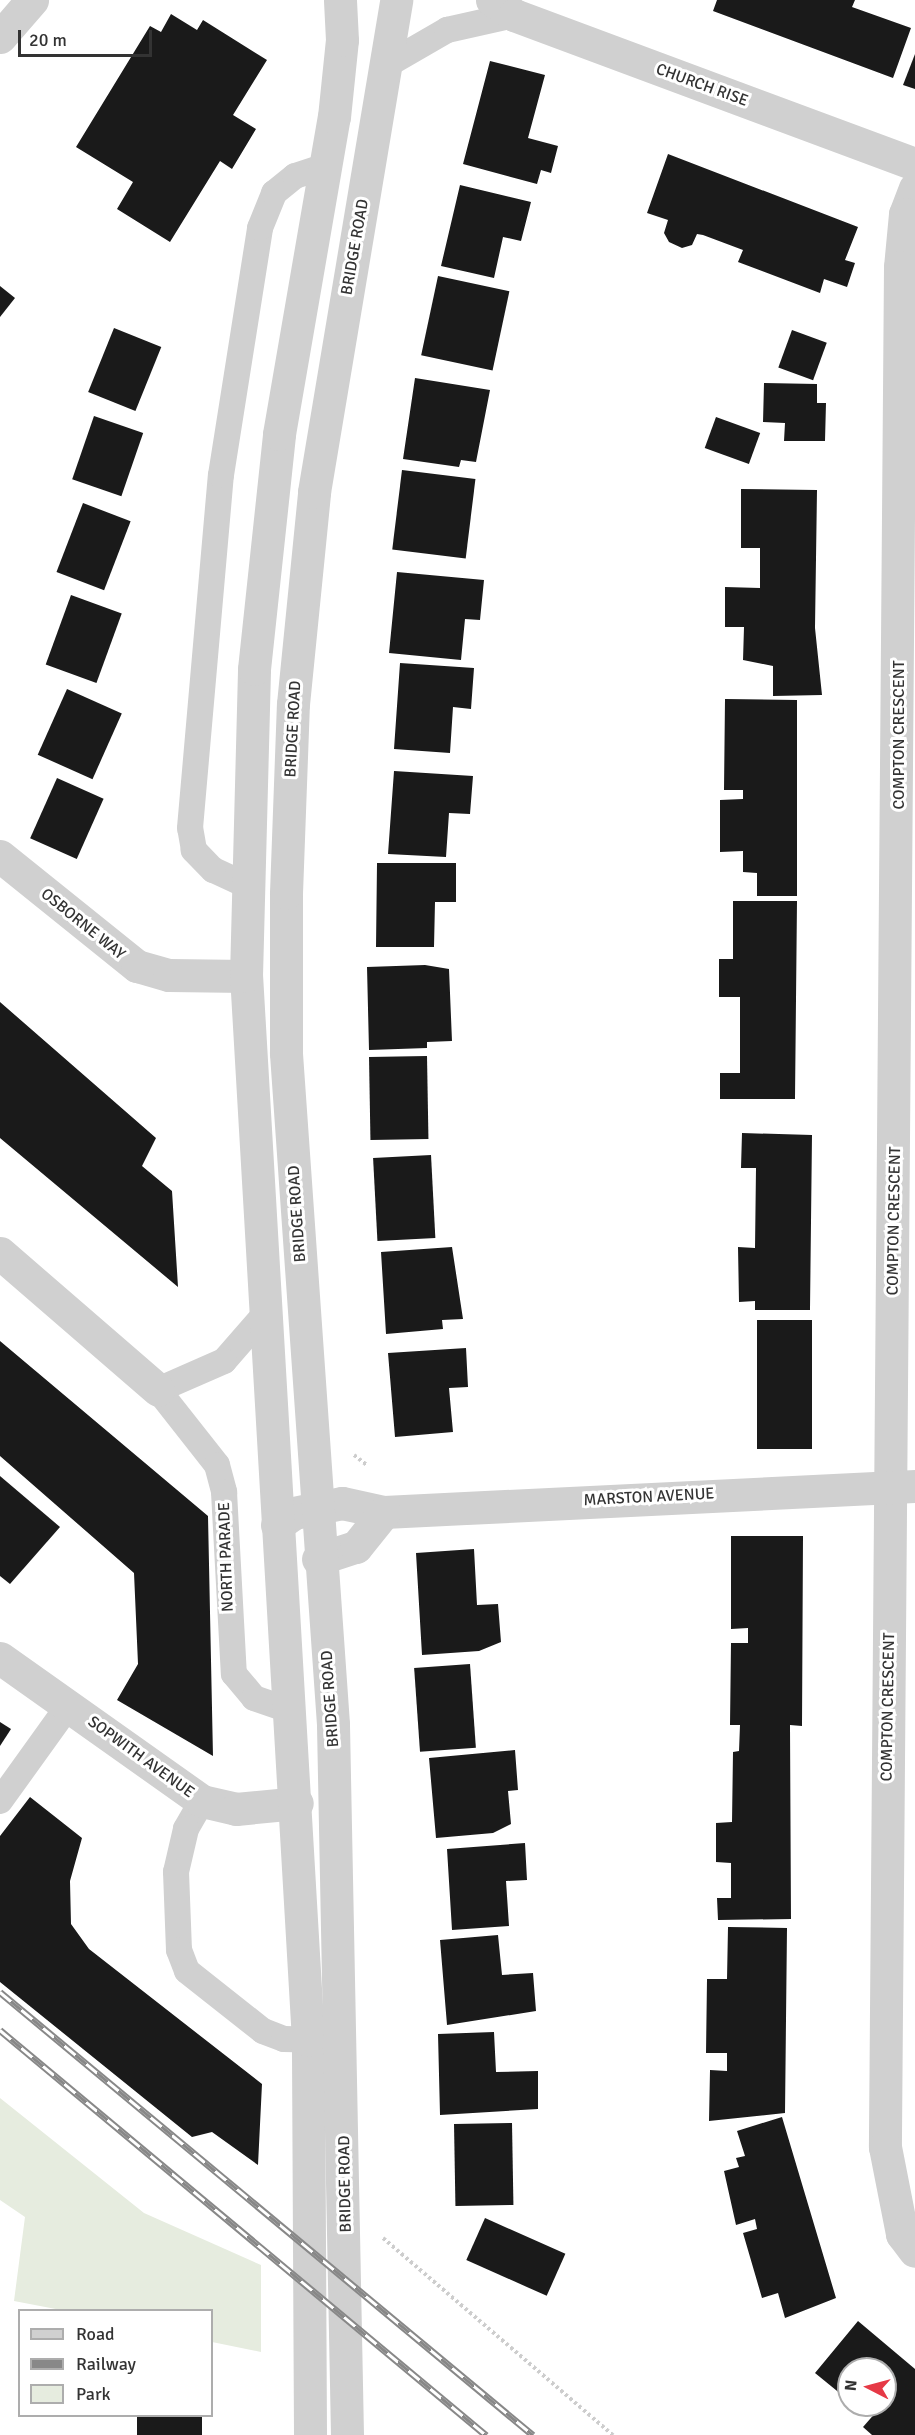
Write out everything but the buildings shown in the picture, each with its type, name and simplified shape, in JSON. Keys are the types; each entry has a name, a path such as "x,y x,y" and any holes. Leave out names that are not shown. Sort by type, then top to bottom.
{"street":[{"path":"0,37 32,0"},
{"path":"310,2435 308,2040 297,1803 277,1525 246,976 255,657 279,434 325,165 342,40 340,0"},
{"name":"BRIDGE ROAD","path":"347,2435 346,2206 333,1724 314,1507 286,1053 293,704 314,492 390,63 396,0"},
{"name":"CHURCH RISE","path":"503,8 915,164"},
{"name":"COMPTON CRESCENT","path":"915,188 905,214 900,267 907,860 903,1486 885,2147 902,2234 915,2251"},
{"name":"OSBORNE WAY","path":"0,856 136,966 169,975 246,976"},
{"name":"NORTH PARADE","path":"0,1253 158,1390"},
{"name":"MARSTON AVENUE","path":"277,1525 314,1507 342,1503 384,1512 903,1486"},
{"path":"318,1559 356,1547 384,1512"},
{"name":"SOPWITH AVENUE","path":"0,1658 202,1801 236,1809 297,1803"}],"lane":[{"path":"390,63 447,30 503,8"},
{"path":"248,886 213,870 195,850 190,828 221,475 260,228 274,193 295,176 325,165"},
{"path":"158,1390 224,1360 266,1314"},
{"name":"NORTH PARADE","path":"158,1390 219,1474 234,1674 254,1698 291,1711"},
{"path":"0,1801 69,1705"},
{"path":"202,1801 186,1829 176,1872 179,1950 187,1971 263,2031 308,2040 341,2039"}],"path":[{"path":"346,2206 613,2435"}],"green space":[{"path":"0,2098 144,2213 261,2265 261,2352 213,2342 213,2309 56,2309 14,2301 25,2217 0,2200"}],"railway":[{"path":"0,1992 533,2435"},
{"path":"0,2030 486,2435"}]}
